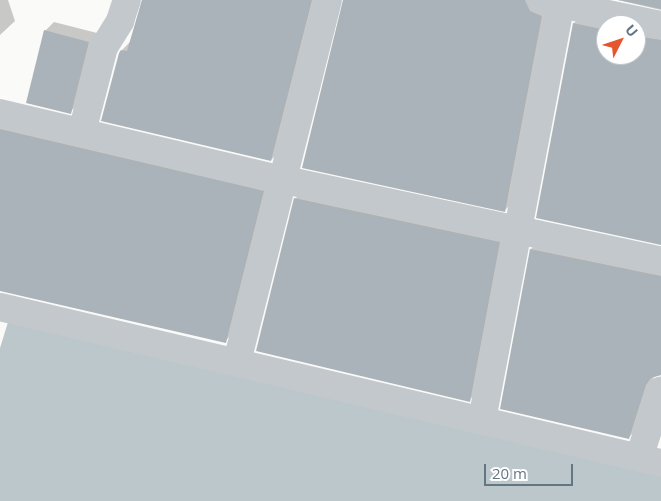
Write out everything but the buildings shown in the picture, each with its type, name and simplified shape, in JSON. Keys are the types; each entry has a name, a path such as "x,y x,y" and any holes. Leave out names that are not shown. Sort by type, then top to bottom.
{"street":[{"path":"82,132 104,47 120,21 127,0"},
{"path":"237,362 280,179 328,0"},
{"path":"482,420 519,231 554,2 661,24"},
{"path":"0,113 280,179 661,261"},
{"path":"0,307 650,461 661,390"}],"shaded area":[{"path":"9,319 661,471 661,501 0,501 0,348"}]}
